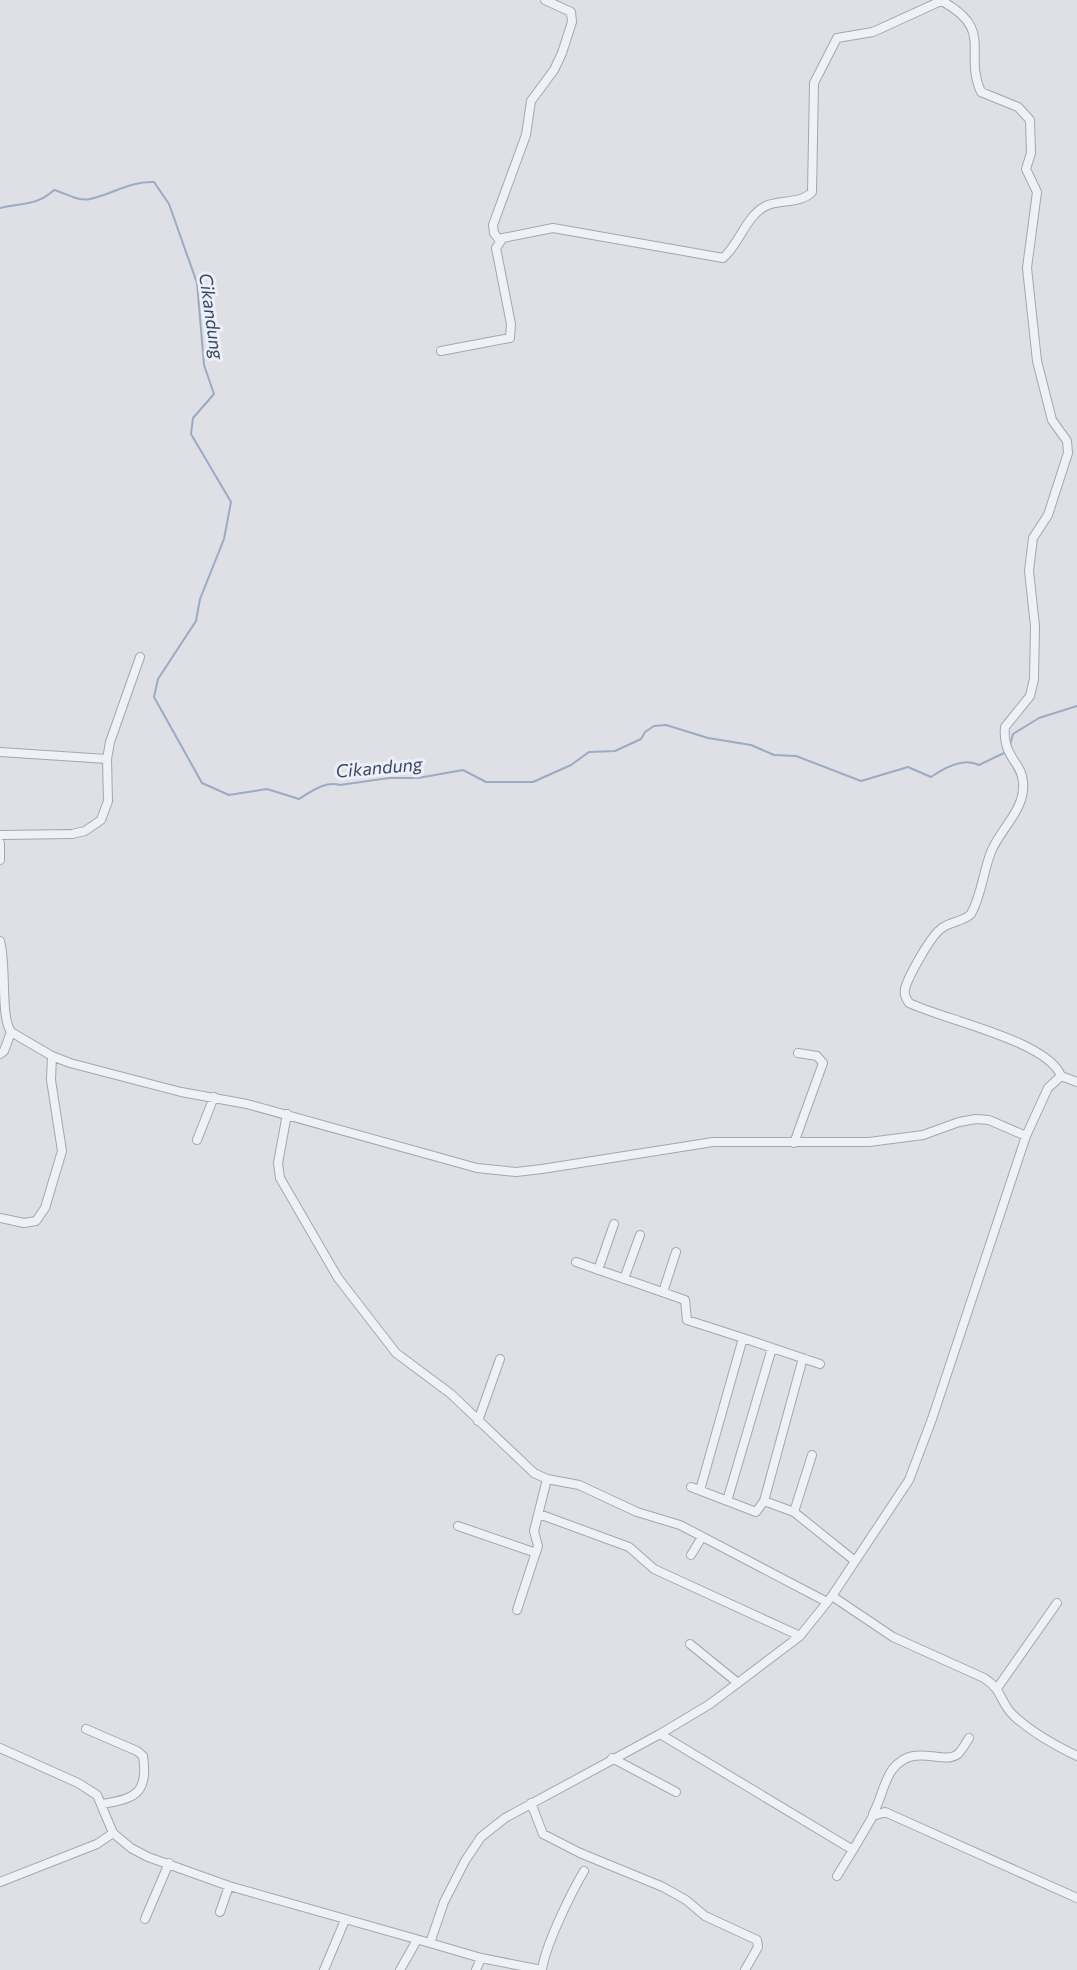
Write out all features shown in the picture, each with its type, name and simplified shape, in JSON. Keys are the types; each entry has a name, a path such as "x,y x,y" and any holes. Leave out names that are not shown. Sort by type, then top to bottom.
{"street":[{"path":"500,241 494,233 493,225 526,135 531,101 554,70 572,22 571,12 545,0"},
{"path":"441,351 510,338 511,324 496,248 500,241 524,232 561,228 723,258 759,211 768,205 807,197 812,192 814,83 837,38 873,32 943,0 955,8 974,29 977,83 981,92 1018,107 1030,120 1031,153 1026,169 1037,192 1027,268 1031,316 1037,361 1052,420 1067,441 1068,453 1048,515 1033,538 1029,571 1035,626 1034,679 1030,696 1005,727 1005,746 1022,775 1023,790 1017,810 991,851 976,905 966,919 942,927 935,934 911,976 905,989 905,998 909,1003 940,1016 1027,1045 1051,1060 1058,1067 1061,1076"},
{"path":"0,836 63,835 85,831 96,825 107,810 107,759 113,732 140,657"},
{"path":"0,752 107,759"},
{"path":"0,843 0,860"},
{"path":"0,941 5,977 5,1018 11,1032 52,1056 69,1063 287,1114 394,1146 498,1172 542,1169 713,1142 869,1142 905,1138 976,1119 989,1120 1026,1136"},
{"path":"0,1054 4,1051 11,1032"},
{"path":"794,1143 824,1063 817,1056 798,1053"},
{"path":"0,1218 24,1223 36,1221 45,1208 62,1152 51,1080 52,1056"},
{"path":"1061,1076 1077,1082"},
{"path":"430,1943 444,1902 465,1861 481,1837 505,1818 660,1734 710,1704 800,1636 830,1599 909,1480 965,1323 1026,1136 1048,1088 1061,1076"},
{"path":"197,1140 214,1098"},
{"path":"287,1114 278,1163 280,1178 333,1269 396,1353 451,1394 534,1473 547,1479 579,1485 637,1512 680,1525 830,1599 893,1637 984,1678 998,1687 1011,1713 1044,1740 1077,1756"},
{"path":"598,1270 614,1224"},
{"path":"624,1279 640,1235"},
{"path":"663,1292 676,1252"},
{"path":"576,1262 685,1300 687,1320 820,1364"},
{"path":"700,1490 743,1338"},
{"path":"727,1501 772,1348"},
{"path":"691,1487 756,1512 764,1501 803,1358"},
{"path":"478,1421 500,1359"},
{"path":"794,1512 812,1455"},
{"path":"517,1610 537,1553 538,1542 534,1531 547,1479"},
{"path":"764,1501 794,1512 855,1561"},
{"path":"539,1514 629,1547 654,1569 800,1636"},
{"path":"458,1526 537,1553"},
{"path":"691,1555 702,1537"},
{"path":"998,1687 1058,1603"},
{"path":"690,1644 738,1683"},
{"path":"86,1729 137,1751 143,1756 141,1783 137,1794 131,1799 102,1804"},
{"path":"660,1734 853,1850"},
{"path":"837,1876 873,1816 893,1769 903,1761 924,1754 952,1757 959,1753 969,1738"},
{"path":"0,1748 78,1783 97,1795 113,1833 131,1848 229,1886 481,1958 542,1970 544,1958 571,1892 584,1871"},
{"path":"612,1758 676,1792"},
{"path":"531,1803 543,1834 580,1853 663,1887 686,1900 705,1916 757,1940 758,1947 745,1970"},
{"path":"873,1816 881,1812 892,1814 1077,1898"},
{"path":"0,1882 97,1844 113,1833"},
{"path":"146,1919 169,1863"},
{"path":"220,1912 229,1886"},
{"path":"324,1970 345,1920"},
{"path":"400,1970 417,1940"},
{"path":"476,1970 481,1958"}],"waterway":[{"name":"Cikandung","path":"0,208 35,201 54,190 86,200 129,186 154,182 169,204 197,283 204,365 214,394 193,418 191,434 231,502 224,539 200,599 196,621 158,679 154,697 202,783 229,795 267,789 299,799 329,784 340,785 389,778 418,778 463,770 486,782 533,782 571,765 589,752 615,751 641,739 645,732 654,726 666,725 708,738 751,745 774,755 796,756 861,781 908,767 931,777 954,765 967,762 979,765 1006,752"},
{"name":"Cikandung","path":"1010,745 1013,734 1039,718 1077,706"}]}
